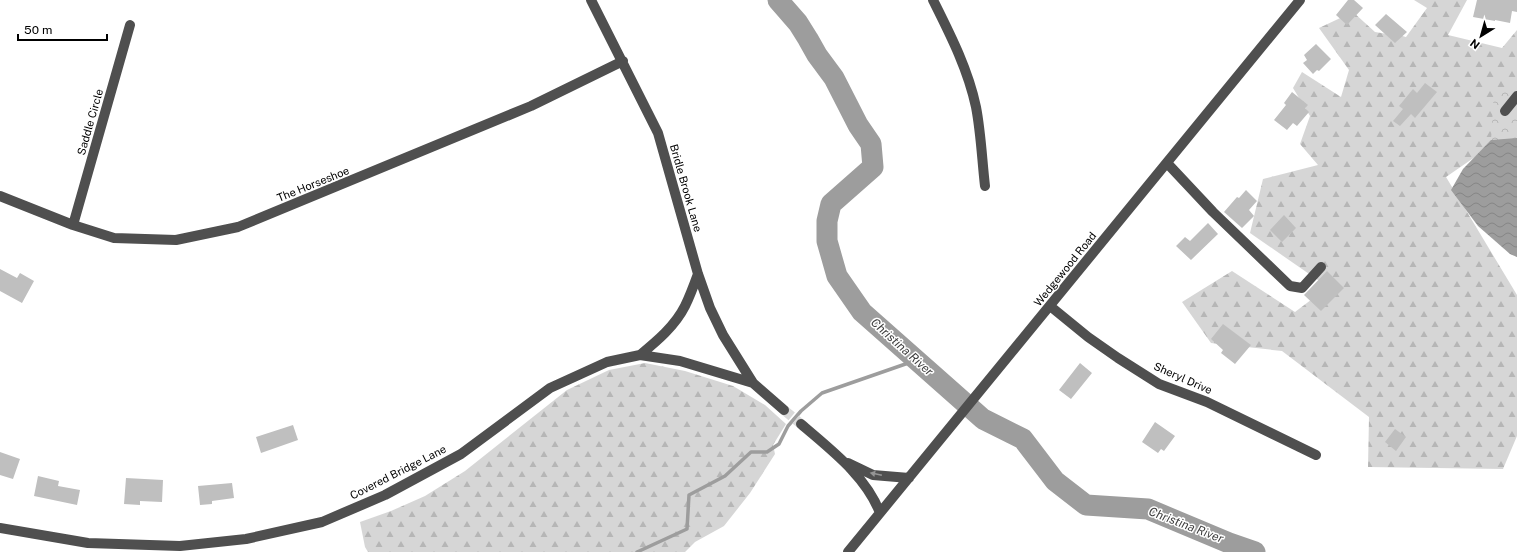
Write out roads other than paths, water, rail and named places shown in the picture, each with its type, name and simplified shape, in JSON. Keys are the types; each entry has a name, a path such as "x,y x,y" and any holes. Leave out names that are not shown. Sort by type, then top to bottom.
{"street":[{"name":"Bridle Brook Lane","path":"591,0 658,133 698,274 710,308 723,335 753,383"},
{"path":"932,0 956,46 966,73 976,108 985,186"},
{"name":"Wedgewood Road","path":"848,552 1300,0"},
{"name":"Saddle Circle","path":"73,225 130,26"},
{"name":"The Horseshoe","path":"0,196 73,225 114,238 176,240 238,227 532,106 623,61"},
{"path":"1505,111 1517,96"},
{"path":"1167,163 1213,212 1290,286 1302,288 1321,267"},
{"name":"Covered Bridge Lane","path":"640,355 664,334 674,322 684,307 698,274"},
{"name":"Sheryl Drive","path":"1050,306 1088,338 1159,384 1207,402 1316,455"},
{"name":"Covered Bridge Lane","path":"0,528 88,543 179,549 246,539 322,522 385,495 461,454 550,388 607,362 640,355 680,360 753,383 784,410"},
{"path":"801,424 845,462 875,501 880,514"},
{"path":"845,462 874,475 909,478"}],"water":[{"path":"1517,138 1517,257 1510,254 1478,226 1451,190 1463,169 1491,140"}],"waterway":[{"name":"Christina River","path":"778,0 798,23 817,55 834,78 858,125 871,144 873,167 831,204 827,221 827,241 837,276 862,312 983,419 1023,439 1055,481 1086,505 1148,509 1229,543 1255,552"},
{"path":"637,552 687,529 689,495 725,476 751,452 767,452 779,444 788,426 801,411 822,393 917,360"}],"tunnel":[{"path":"784,410 801,424"}]}
